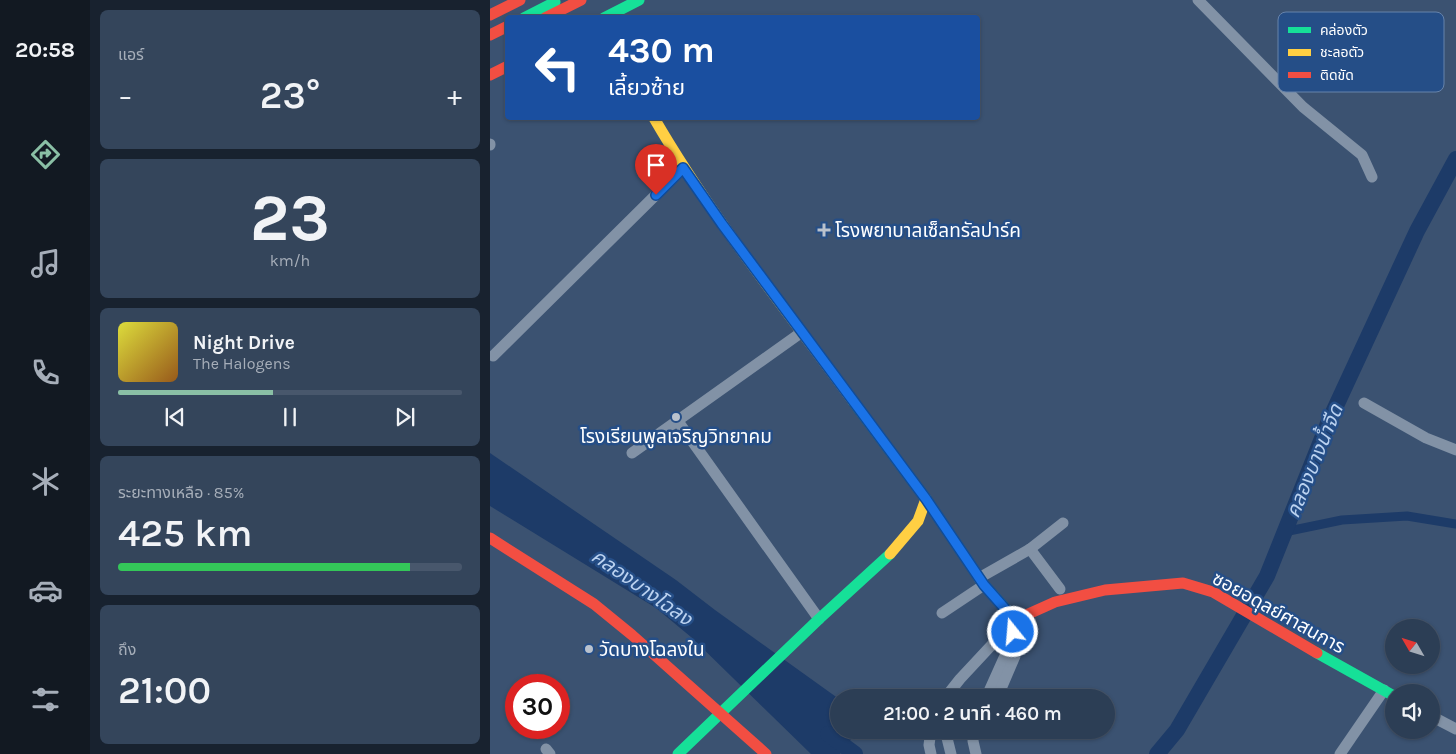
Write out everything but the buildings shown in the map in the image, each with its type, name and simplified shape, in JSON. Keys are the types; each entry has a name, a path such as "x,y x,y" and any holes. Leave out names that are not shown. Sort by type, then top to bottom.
{"main road":[{"path":"490,10 510,0"},
{"path":"490,15 520,0"},
{"path":"530,15 560,0"},
{"path":"552,15 581,0"},
{"path":"610,15 639,0"},
{"path":"490,35 505,28"},
{"path":"490,45 505,38"},
{"path":"490,75 505,68"},
{"path":"655,120 683,168 926,499 981,581 1011,630"},
{"path":"678,754 819,619 885,560 918,521 926,499"},
{"path":"490,538 594,604 632,634 766,754"},
{"name":"ซอยอดุลย์ศาสนการ","path":"1011,630 1055,602 1104,590 1183,583 1213,592 1385,691"}],"street":[{"path":"1198,0 1278,82"},
{"path":"1287,92 1302,107 1362,155 1372,177"},
{"path":"493,356 683,168"},
{"path":"632,453 802,332"},
{"path":"1364,403 1426,438 1456,450"},
{"path":"677,420 819,619"},
{"path":"942,614 981,581 1063,524"},
{"path":"1030,548 1060,589"},
{"path":"952,689 960,678 1011,630"},
{"path":"962,689 1011,630"},
{"path":"990,689 1008,648 1011,630"},
{"path":"1001,689 1015,656 1016,646 1011,630"},
{"path":"1340,754 1385,698"},
{"path":"1440,721 1456,729"},
{"path":"930,739 931,754"},
{"path":"947,739 951,754"},
{"path":"973,739 976,754"}],"water":[{"path":"490,453 676,580 830,693 830,739 851,739 840,754 811,754 691,637 656,608 490,506"}],"waterway":[{"name":"คลองบางน้ำจืด","path":"1157,754 1177,730 1267,576 1329,421 1417,231 1456,159"},
{"path":"1284,532 1342,520 1407,516 1456,524"},
{"name":"คลองบางโฉลง","path":"828,734 855,754"}],"traffic: fast":[{"path":"610,15 639,0"},
{"path":"530,15 555,2"},
{"path":"853,401 926,499 984,585 1011,615"},
{"path":"678,754 890,554"},
{"path":"1317,653 1385,691"}],"traffic: slow":[{"path":"655,120 676,155 725,227 853,401"},
{"path":"890,554 918,521 926,499"}],"traffic: jam":[{"path":"490,15 520,0"},
{"path":"551,15 581,0"},
{"path":"490,35 505,28"},
{"path":"490,75 505,68"},
{"path":"490,538 594,604 632,635 766,754"},
{"path":"1011,615 1015,620 1055,602 1105,590 1183,583 1213,592 1317,653"}],"place":[{"name":"โรงพยาบาลเซ็ลทรัลปาร์ค","path":"824,230"},
{"name":"โรงเรียนพูลเจริญวิทยาคม","path":"676,417"},
{"name":"วัดบางโฉลงใน","path":"589,649"}],"route":[{"path":"656,195 683,168 722,224 926,499 984,585 1015,620 1013,632"}]}
